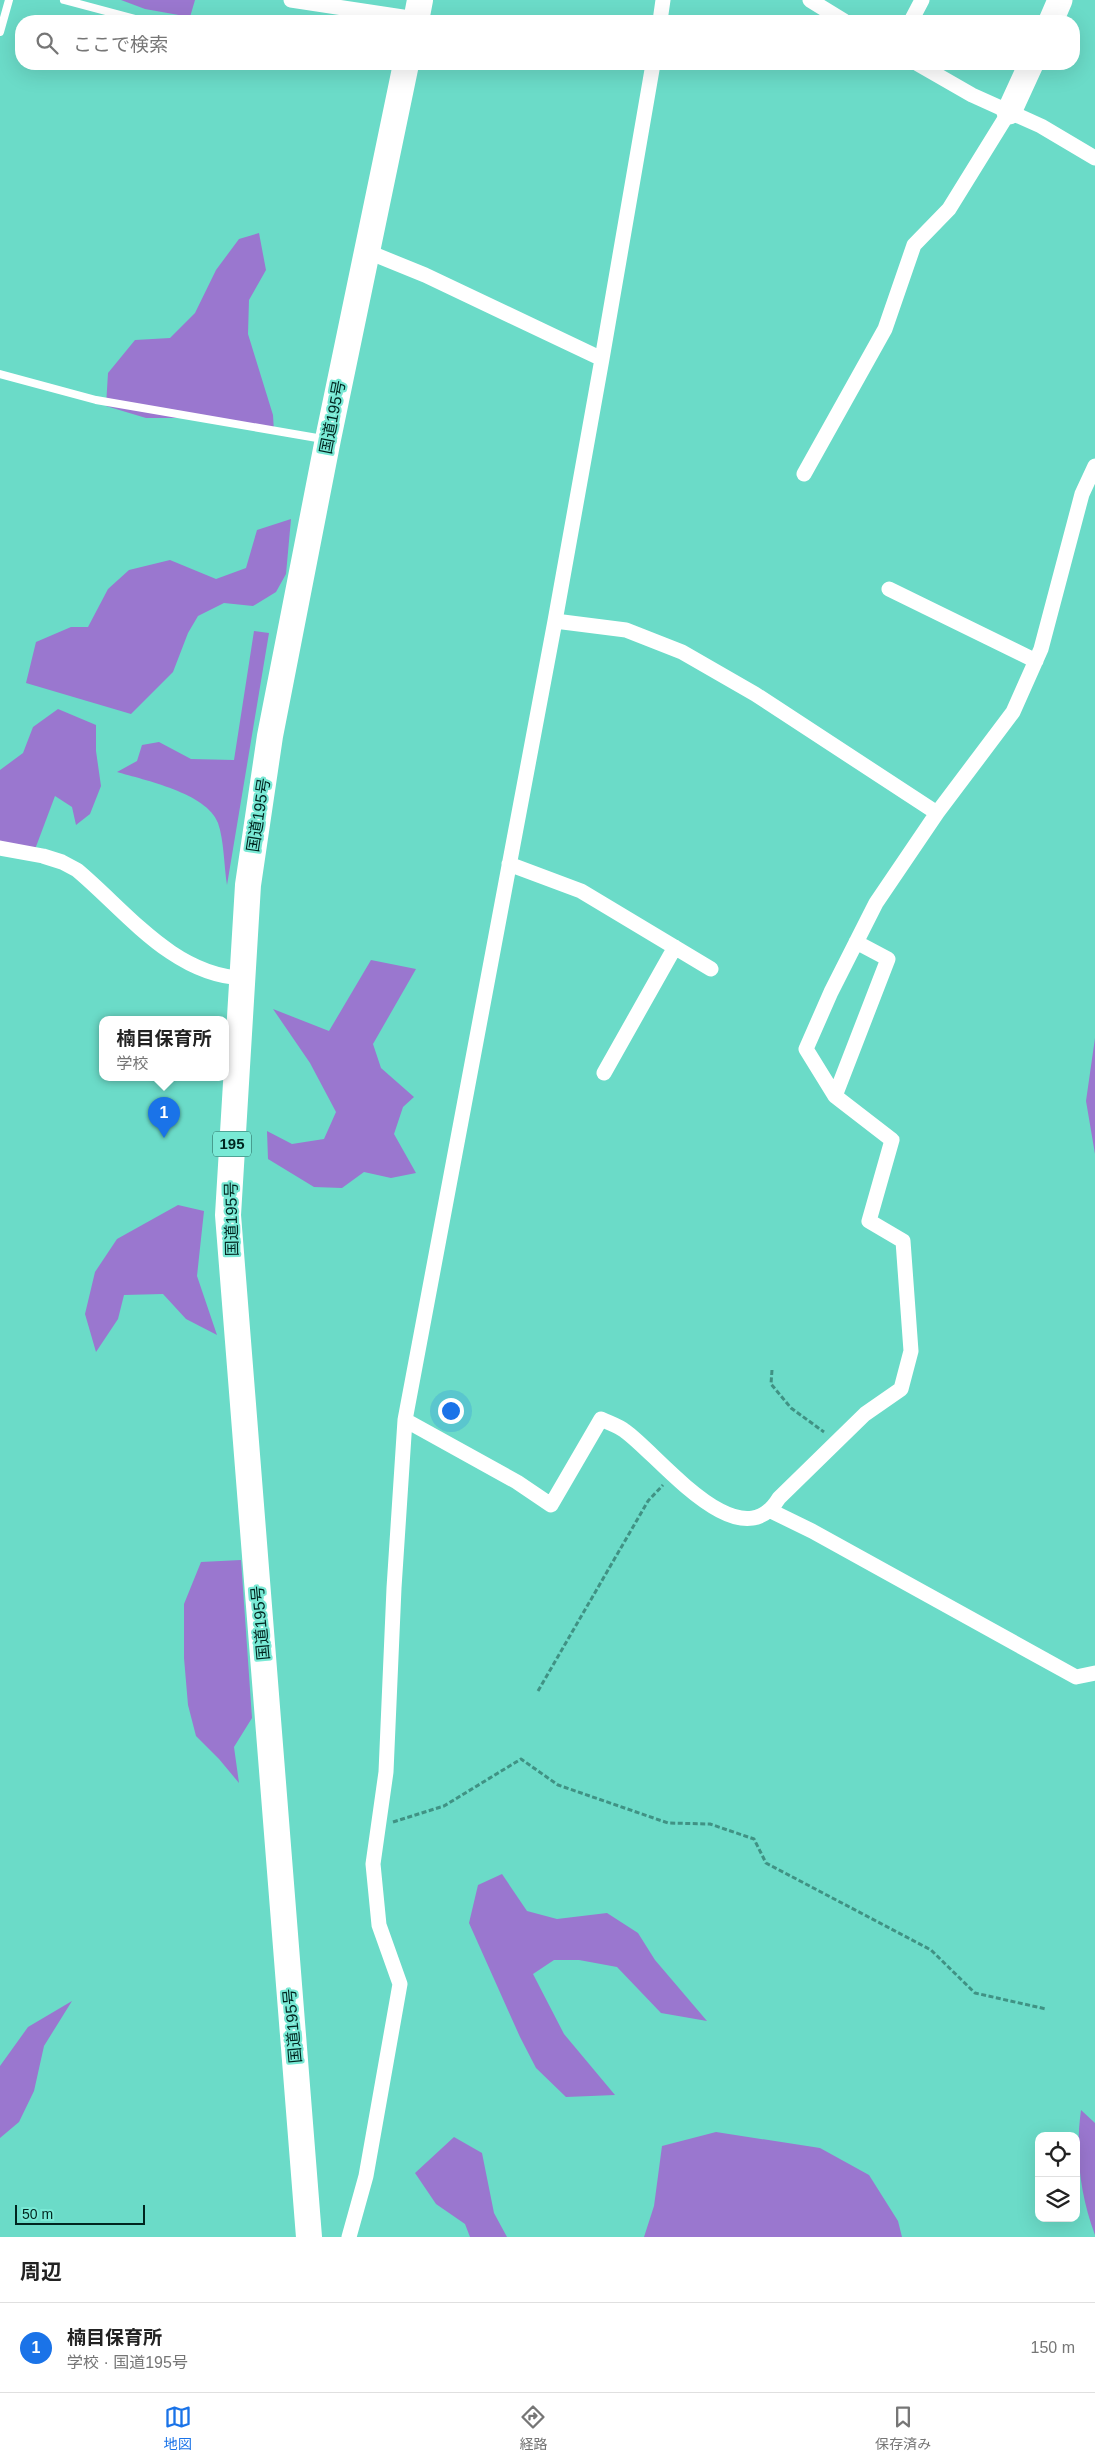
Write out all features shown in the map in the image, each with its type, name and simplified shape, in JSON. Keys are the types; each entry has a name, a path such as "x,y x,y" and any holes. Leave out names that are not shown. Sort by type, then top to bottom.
{"highway":[{"name":"国道195号","path":"309,2237 228,1215 248,885 270,736 366,251 405,70"}],"main road":[{"path":"1054,15 1060,0"},
{"path":"1009,112 1028,70"}],"street":[{"path":"291,0 417,13"},
{"path":"661,15 663,0"},
{"path":"810,0 834,15"},
{"path":"914,15 922,0"},
{"path":"349,2237 366,2176 400,1984 380,1925 373,1864 386,1762 394,1588 405,1420 555,621 652,70"},
{"path":"928,70 972,95 1041,126 1095,158"},
{"path":"804,474 886,329 914,245 949,209 1009,112"},
{"path":"366,251 425,276 602,359"},
{"path":"405,1420 516,1482 551,1505 601,1419 625,1430 674,1475 726,1515 760,1518 865,1414 901,1388 911,1351 903,1241 869,1222 892,1140 835,1096 806,1049 876,902 937,814 1012,712 1041,648 1082,494 1095,466"},
{"path":"889,589 1036,661"},
{"path":"555,621 626,630 682,652 755,694 937,814"},
{"path":"0,848 43,856 70,866 96,886 162,946 185,962 225,977 242,978"},
{"path":"509,864 581,891 711,969"},
{"path":"835,1096 888,959 856,942"},
{"path":"604,1073 675,947"},
{"path":"769,1510 812,1531 1076,1677 1095,1673"}],"lane":[{"path":"0,32 10,0"},
{"path":"64,0 120,15"},
{"path":"0,374 96,400 328,440"}],"path":[{"path":"772,1370 771,1384 791,1408 836,1442"},
{"path":"538,1691 648,1501 674,1475"},
{"path":"378,1826 444,1806 520,1759 558,1785 668,1823 710,1824 754,1839 766,1863 931,1950 975,1993 1046,2009"}],"shaded area":[{"path":"121,0 195,0 191,15 179,15 145,9"},
{"path":"259,233 266,270 249,300 248,334 273,415 274,432 186,418 146,418 106,406 108,373 135,340 170,338 195,313 216,270 239,239"},
{"path":"291,519 286,574 276,592 253,606 224,603 198,616 188,633 173,672 131,714 26,683 36,642 71,627 88,627 108,589 129,570 170,560 216,579 246,568 257,530"},
{"path":"254,631 269,633 227,885 220,830 212,813 188,796 173,789 117,772 137,761 142,745 159,742 191,759 234,760"},
{"path":"58,709 96,725 96,751 101,786 90,814 76,825 72,807 55,796 34,852 0,843 0,770 23,753 33,727"},
{"path":"371,960 416,969 373,1044 381,1068 414,1097 403,1107 394,1134 416,1173 391,1178 364,1172 342,1188 314,1187 268,1159 267,1131 292,1144 324,1139 336,1112 310,1063 273,1009 329,1031"},
{"path":"1095,1038 1095,1154 1086,1101"},
{"path":"178,1205 204,1211 197,1276 217,1335 186,1319 163,1294 124,1295 118,1319 96,1352 85,1314 95,1272 117,1239"},
{"path":"241,1560 252,1718 234,1747 239,1783 196,1736 188,1705 184,1658 184,1604 201,1562"},
{"path":"502,1874 527,1911 557,1919 607,1913 638,1933 655,1960 707,2021 661,2013 617,1967 579,1960 554,1960 533,1974 564,2034 615,2095 566,2097 536,2068 520,2037 469,1923 478,1885"},
{"path":"72,2001 44,2046 34,2091 19,2122 0,2138 0,2066 28,2027"},
{"path":"1081,2110 1095,2123 1095,2235 1082,2189 1079,2126"},
{"path":"716,2132 820,2148 869,2175 898,2221 902,2237 644,2237 654,2206 662,2146"},
{"path":"454,2137 482,2153 494,2213 507,2237 470,2237 465,2224 436,2204 415,2173"}],"place":[{"name":"楠目保育所","path":"164,1138"}]}
